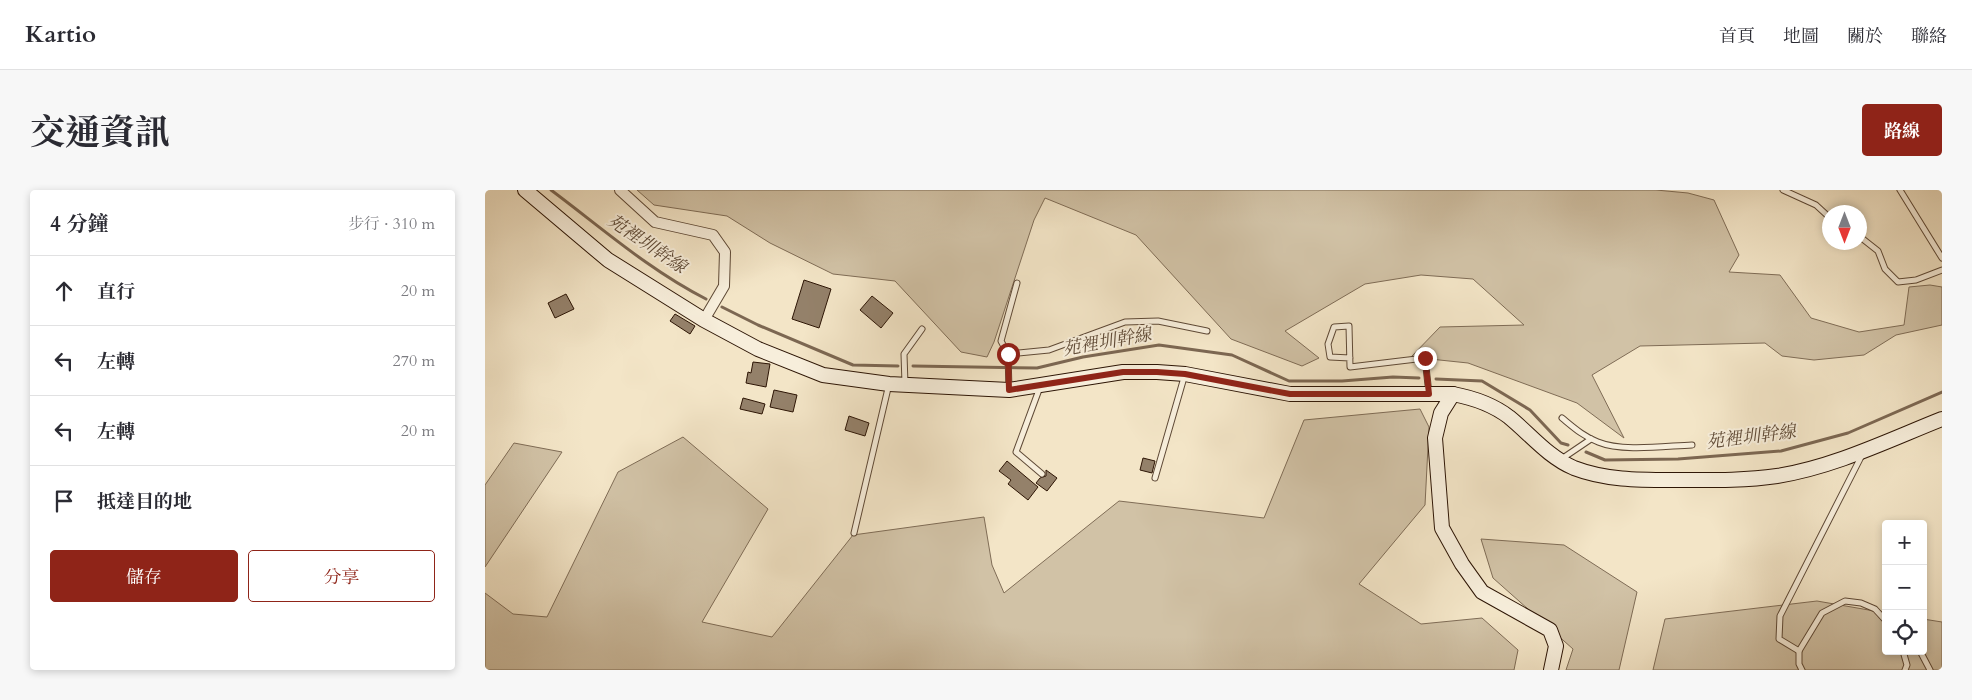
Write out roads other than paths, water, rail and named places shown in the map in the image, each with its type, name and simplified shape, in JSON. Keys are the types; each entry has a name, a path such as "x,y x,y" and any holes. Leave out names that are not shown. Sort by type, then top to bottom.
{"street":[{"path":"525,190 608,260 704,320 758,349 823,375 889,384 1009,390 1123,372 1185,374 1290,394 1453,394 1474,398 1491,405 1508,416 1559,461 1600,476 1627,480 1719,480 1777,476 1864,450 1942,419"},
{"path":"620,190 655,222 713,235 725,252 725,286 704,320"},
{"path":"1453,394 1441,413 1435,438 1441,528 1461,564 1482,592 1550,630 1557,646 1551,670"}],"lane":[{"path":"1783,190 1816,205 1822,211"},
{"path":"1900,190 1942,258"},
{"path":"1867,242 1878,251 1885,269 1898,282 1916,280 1942,270"},
{"path":"1009,390 1008,354 1001,341 1017,284"},
{"path":"1008,354 1049,350 1125,322 1158,321 1207,331"},
{"path":"1350,358 1330,357 1328,344 1333,327 1349,326 1350,358 1350,367 1425,358 1429,394"},
{"path":"905,384 904,354 922,329"},
{"path":"1155,478 1185,374"},
{"path":"854,533 889,384"},
{"path":"1040,386 1017,452 1042,474"},
{"path":"1562,418 1599,443 1623,447 1692,445"},
{"path":"1559,461 1591,439"},
{"path":"1799,651 1779,639 1781,616 1864,450"},
{"path":"1802,670 1799,664 1799,651 1822,613 1845,601 1861,602 1882,618"},
{"path":"1904,655 1907,665 1905,670"},
{"path":"1922,655 1930,670"}],"waterway":[{"name":"苑裡圳幹線","path":"551,190 645,262 706,299"},
{"name":"苑裡圳幹線","path":"722,307 758,325 853,365 898,366"},
{"name":"苑裡圳幹線","path":"913,366 1037,368 1083,357 1159,345 1232,355 1289,381 1342,381 1393,377 1419,378"},
{"name":"苑裡圳幹線","path":"1436,379 1482,381 1530,410 1561,443 1568,445"},
{"name":"苑裡圳幹線","path":"1586,452 1605,460 1678,459 1781,451 1848,433 1942,392"}]}
